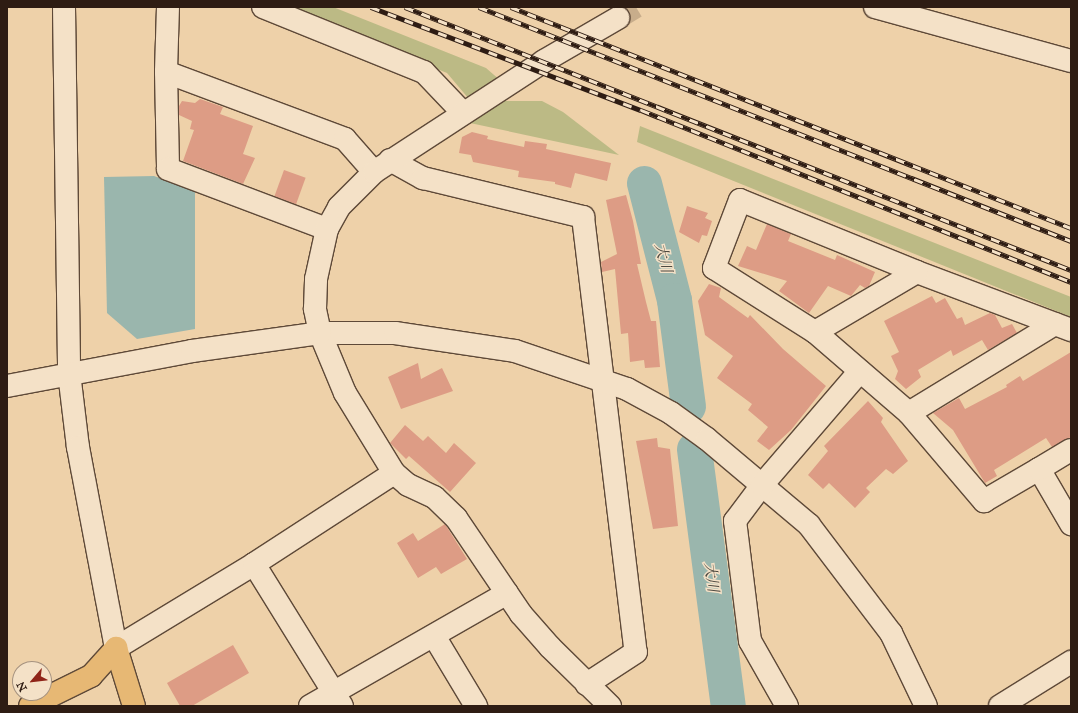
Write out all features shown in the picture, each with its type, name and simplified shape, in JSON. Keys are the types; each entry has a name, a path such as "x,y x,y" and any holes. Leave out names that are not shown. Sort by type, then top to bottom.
{"main road":[{"path":"30,706 91,676 116,648"},
{"path":"116,648 134,706"}],"street":[{"path":"64,7 69,373 78,447 116,648 254,564 394,473"},
{"path":"168,7 166,72 168,169 327,229"},
{"path":"263,7 424,72 463,113"},
{"path":"875,7 1071,61"},
{"path":"610,706 550,647 507,593 456,518 434,497 408,485 394,473 345,393 320,333 315,309 316,279 327,229 339,207 382,166 463,113 618,18"},
{"path":"166,72 345,139 382,166 423,178 583,217 636,652 587,684"},
{"path":"1063,327 917,272 740,200 714,268 815,332 909,413 984,501 1071,450"},
{"path":"815,332 917,272"},
{"path":"909,413 1063,327"},
{"path":"7,386 69,373 320,333 396,333 515,351 627,389 671,413 707,439 809,525 890,633 926,706"},
{"path":"787,706 750,641 735,521 762,485 860,371"},
{"path":"1039,469 1071,524"},
{"path":"254,564 338,699"},
{"path":"310,706 338,699 434,636 507,593"},
{"path":"434,636 476,706"},
{"path":"1000,706 1071,662"}],"shaded area":[{"path":"284,7 333,7 486,68 501,81 469,99 447,73"},
{"path":"502,101 542,101 563,112 619,155 470,123"},
{"path":"640,126 1071,297 1071,317 637,142"}],"water":[{"path":"154,176 195,191 195,329 137,339 107,313 104,177"}],"building":[{"path":"200,99 223,107 220,114 253,126 243,154 255,158 243,184 183,161 194,130 190,129 192,121 179,115 179,106 182,101 195,103"},
{"path":"472,132 488,136 487,139 524,147 525,141 547,144 546,149 611,163 607,181 575,173 571,188 555,184 555,182 518,177 519,171 473,162 471,155 459,153 462,137"},
{"path":"284,170 306,178 296,204 274,196"},
{"path":"626,195 633,221 641,264 637,264 646,302 651,321 656,321 660,367 645,368 644,360 630,362 628,333 621,334 615,269 602,272 601,262 617,254 606,200"},
{"path":"687,206 708,213 705,218 712,221 707,236 702,235 699,243 679,232"},
{"path":"767,224 791,234 788,241 835,260 837,255 875,272 869,286 865,288 860,285 851,296 828,286 809,313 779,291 787,281 738,266 747,246 756,250"},
{"path":"709,284 721,288 719,297 748,318 750,315 783,349 826,386 791,430 769,450 757,441 768,427 748,410 752,404 717,378 733,356 705,335 698,301"},
{"path":"932,296 936,303 945,298 957,319 962,317 965,325 990,313 995,315 1002,328 1012,324 1017,333 988,350 982,340 953,356 951,350 918,370 921,377 906,389 895,379 898,371 891,356 899,352 884,321"},
{"path":"1071,352 1071,437 1052,447 1046,438 994,470 997,476 985,483 953,430 933,413 959,398 965,409 1007,387 1006,385 1020,376 1023,381"},
{"path":"418,363 421,379 442,368 453,391 401,409 388,377"},
{"path":"868,401 883,418 881,422 908,461 893,474 886,469 866,488 870,492 855,508 829,483 823,489 808,475 828,451 824,446"},
{"path":"405,425 423,441 428,436 446,453 454,443 476,463 450,492 409,456 406,459 390,443"},
{"path":"657,438 658,447 670,449 678,526 653,529 636,441"},
{"path":"445,524 467,559 441,574 436,567 418,578 397,543 413,533 418,541"},
{"path":"233,645 249,673 192,706 180,706 167,683"}],"waterway":[{"name":"大川","path":"644,183 674,300 688,406"},
{"name":"大川","path":"694,449 728,706"}],"tunnel":[{"path":"618,18 636,7"}],"railway":[{"path":"371,7 641,110 1071,282"},
{"path":"405,7 1071,270"},
{"path":"479,7 1071,241"},
{"path":"511,7 1071,228"}]}
